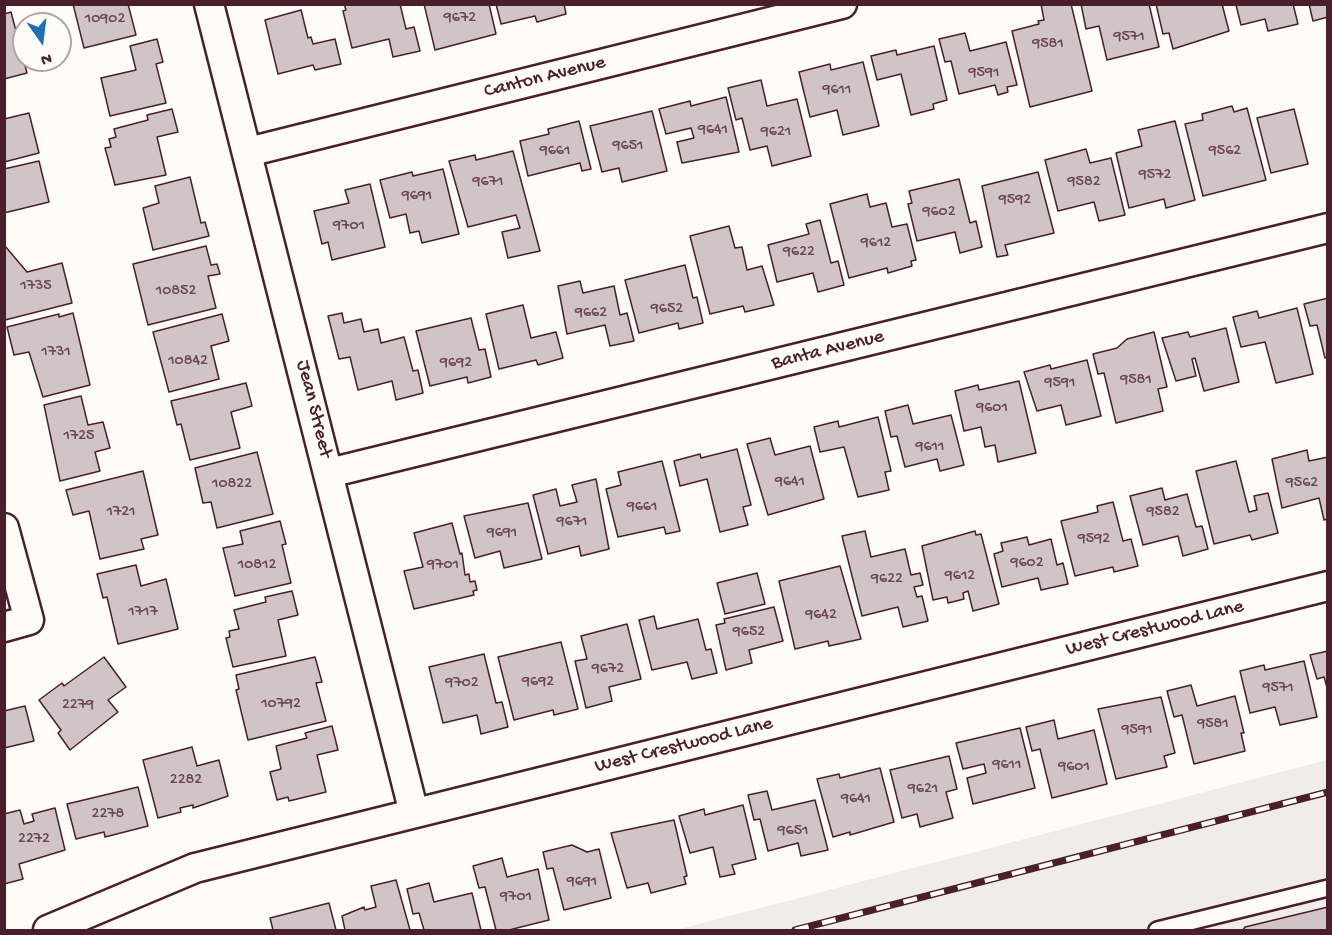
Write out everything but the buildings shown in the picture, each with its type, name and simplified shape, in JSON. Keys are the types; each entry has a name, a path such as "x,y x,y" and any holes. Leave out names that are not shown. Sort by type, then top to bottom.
{"street":[{"name":"Jean Street","path":"209,4 414,813"},
{"name":"Canton Avenue","path":"248,152 842,4"},
{"name":"Banta Avenue","path":"329,473 1328,228"},
{"path":"4,528 17,623"},
{"name":"West Crestwood Lane","path":"48,930 195,868 1328,586"}],"lane":[{"path":"1157,930 1328,888"}],"shaded area":[{"path":"1327,760 1327,930 676,930"}],"railway":[{"path":"795,930 1328,792"}]}
